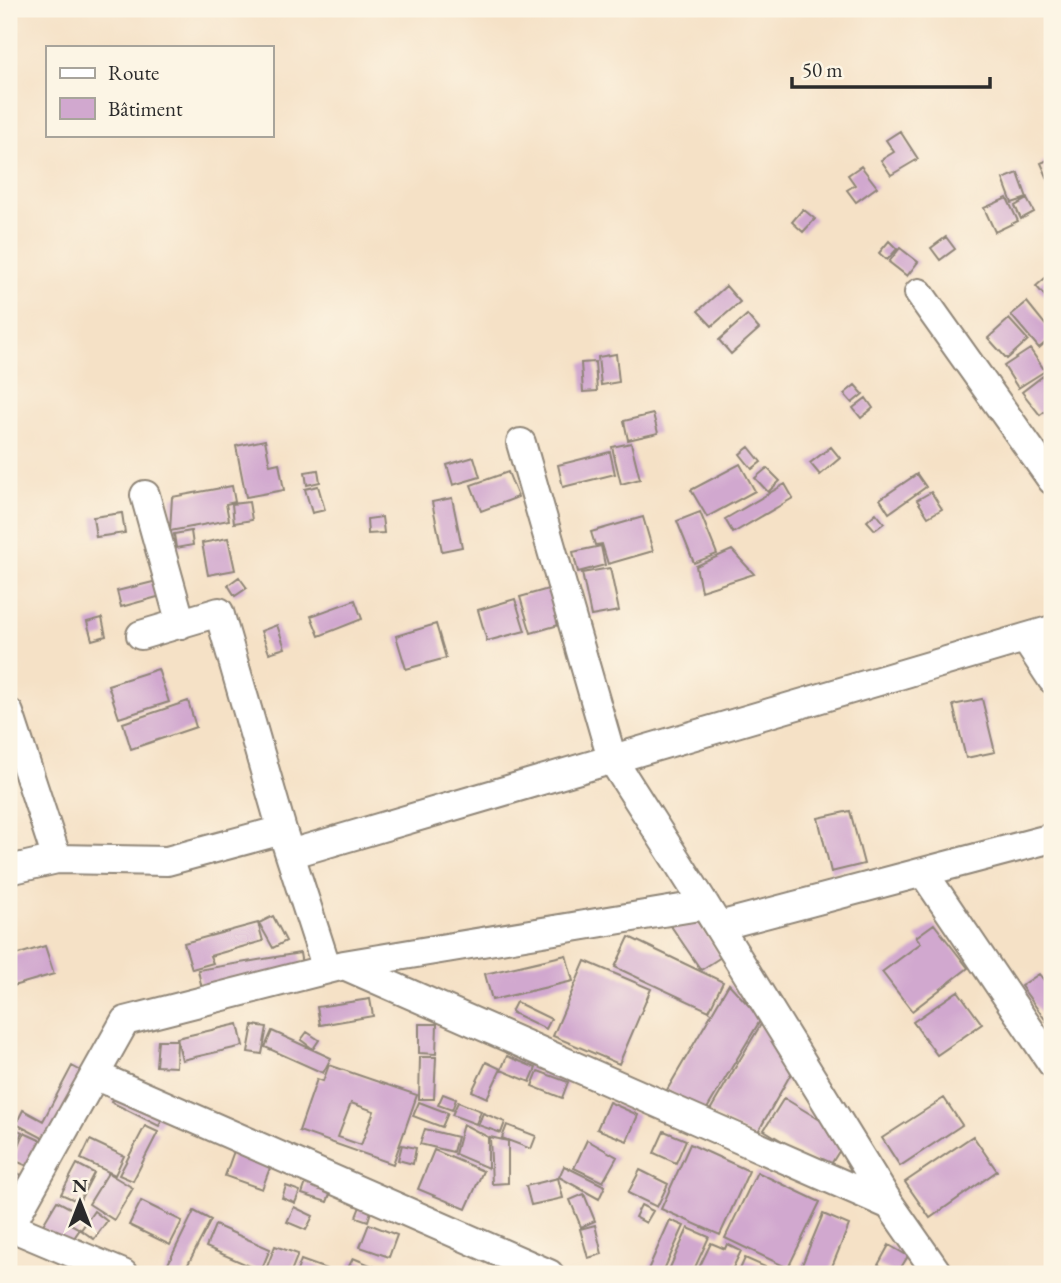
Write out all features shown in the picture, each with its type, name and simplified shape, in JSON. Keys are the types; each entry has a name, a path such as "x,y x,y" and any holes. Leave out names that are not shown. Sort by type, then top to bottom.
{"street":[{"path":"919,293 1052,480"},
{"path":"521,443 612,760 712,916 890,1205 938,1274"},
{"path":"145,495 181,624"},
{"path":"141,635 219,612 286,842 336,967 890,1205"},
{"path":"9,870 57,859 167,861 286,842 612,760 1052,630"},
{"path":"1025,638 1052,679"},
{"path":"9,713 57,859"},
{"path":"123,1274 9,1226 125,1021 336,967 712,916 923,872 1052,838"},
{"path":"923,872 1052,1063"},
{"path":"95,1075 549,1274"}],"building":[{"path":"900,131 918,159 891,175 881,160 894,152 886,140"},
{"path":"1052,158 1052,188 1041,163"},
{"path":"861,166 877,187 856,202 847,190 855,185 848,175"},
{"path":"1018,173 1027,198 1012,203 1003,179"},
{"path":"1007,198 1018,221 995,232 984,208"},
{"path":"1027,199 1034,212 1021,219 1015,206"},
{"path":"803,209 815,219 803,232 792,222"},
{"path":"946,237 955,249 940,260 931,248"},
{"path":"889,241 897,249 887,260 879,253"},
{"path":"900,248 918,262 907,276 889,262"},
{"path":"1052,272 1052,304 1036,286"},
{"path":"726,286 740,302 712,326 698,311"},
{"path":"1027,302 1052,333 1052,337 1039,348 1011,315"},
{"path":"747,315 759,329 731,354 719,340"},
{"path":"1009,319 1028,340 1007,359 988,338"},
{"path":"1030,349 1045,371 1018,388 1004,366"},
{"path":"616,354 619,382 601,385 598,357"},
{"path":"595,362 597,391 583,392 581,363"},
{"path":"1043,376 1052,388 1052,406 1040,415 1022,392"},
{"path":"855,385 863,394 852,403 844,394"},
{"path":"866,398 873,408 861,418 853,408"},
{"path":"653,414 658,433 628,440 624,421"},
{"path":"265,440 270,465 279,463 284,490 246,497 236,446"},
{"path":"631,443 640,479 621,484 612,447"},
{"path":"749,447 761,462 752,469 740,454"},
{"path":"831,447 840,458 820,475 810,463"},
{"path":"610,452 615,474 563,487 558,465"},
{"path":"474,457 480,477 453,485 447,465"},
{"path":"740,464 755,491 707,517 691,490"},
{"path":"767,468 780,481 768,492 755,478"},
{"path":"318,470 320,482 307,485 305,472"},
{"path":"508,472 518,497 481,511 471,485"},
{"path":"917,474 926,487 889,513 880,499"},
{"path":"785,484 793,498 733,533 725,519"},
{"path":"232,486 235,502 226,504 229,520 170,531 172,497"},
{"path":"318,486 325,510 312,513 305,489"},
{"path":"931,492 942,509 928,517 917,500"},
{"path":"452,498 462,547 442,551 432,502"},
{"path":"249,502 252,520 234,523 232,504"},
{"path":"700,512 717,554 694,563 677,521"},
{"path":"122,513 125,533 96,537 93,517"},
{"path":"876,513 884,523 875,530 867,521"},
{"path":"382,517 384,533 368,534 367,519"},
{"path":"643,517 653,551 608,564 602,544 595,545 591,532"},
{"path":"191,531 193,545 176,548 174,534"},
{"path":"228,538 235,570 208,575 202,543"},
{"path":"601,546 605,565 578,572 573,552"},
{"path":"732,550 754,574 701,591 696,566"},
{"path":"610,568 619,611 591,616 582,573"},
{"path":"239,577 247,588 235,596 228,585"},
{"path":"157,581 161,596 121,607 117,591"},
{"path":"552,588 562,624 531,633 520,597"},
{"path":"515,599 525,631 487,641 478,610"},
{"path":"355,600 362,619 319,636 311,616"},
{"path":"102,618 106,636 92,640 87,622"},
{"path":"436,624 446,658 406,669 396,636"},
{"path":"277,625 285,648 269,653 261,631"},
{"path":"158,669 169,702 119,718 108,685"},
{"path":"982,699 995,752 966,758 953,705"},
{"path":"188,701 196,727 131,749 123,723"},
{"path":"850,811 864,864 831,872 818,818"},
{"path":"691,912 721,957 701,970 671,926"},
{"path":"273,916 286,941 273,948 259,923"},
{"path":"258,923 263,941 210,956 213,963 192,969 184,943"},
{"path":"934,924 968,968 912,1011 882,972 921,943 916,937"},
{"path":"629,937 723,982 709,1011 615,967"},
{"path":"45,946 54,974 13,986 9,957"},
{"path":"300,953 304,977 203,994 198,970"},
{"path":"566,955 573,981 492,1000 485,974"},
{"path":"585,961 651,989 619,1064 553,1036"},
{"path":"1039,974 1052,988 1052,1023 1049,1025 1021,986"},
{"path":"729,984 761,1019 705,1112 667,1090"},
{"path":"958,991 982,1024 937,1055 913,1022"},
{"path":"370,999 373,1016 320,1025 317,1007"},
{"path":"516,1002 551,1019 546,1029 511,1012"},
{"path":"238,1024 243,1046 182,1060 177,1038"},
{"path":"419,1024 437,1024 436,1054 419,1053"},
{"path":"761,1024 793,1070 754,1139 709,1112"},
{"path":"253,1025 267,1027 262,1054 248,1052"},
{"path":"272,1031 331,1058 323,1073 265,1047"},
{"path":"307,1032 319,1040 313,1049 301,1040"},
{"path":"158,1040 177,1040 176,1067 156,1066"},
{"path":"507,1056 536,1068 530,1082 501,1070"},
{"path":"420,1057 436,1057 434,1099 419,1099"},
{"path":"486,1062 501,1069 487,1098 472,1091"},
{"path":"329,1065 417,1095 393,1164 299,1131 317,1079 323,1081","holes":["351,1103 374,1111 361,1145 338,1137"]},
{"path":"72,1066 90,1076 54,1144 16,1124 23,1110 43,1121"},
{"path":"538,1071 568,1082 562,1098 532,1086"},
{"path":"118,1089 166,1113 159,1126 111,1102"},
{"path":"443,1094 456,1099 452,1110 438,1105"},
{"path":"784,1098 848,1137 828,1169 764,1130"},
{"path":"944,1098 962,1125 900,1166 882,1138"},
{"path":"419,1102 448,1113 442,1127 413,1116"},
{"path":"458,1102 481,1111 476,1124 452,1115"},
{"path":"609,1102 638,1115 627,1141 597,1129"},
{"path":"483,1113 505,1122 501,1133 478,1125"},
{"path":"463,1124 488,1137 488,1168 455,1154"},
{"path":"507,1125 536,1136 531,1149 502,1138"},
{"path":"9,1126 22,1132 9,1161"},
{"path":"145,1126 158,1132 133,1181 119,1175"},
{"path":"425,1129 457,1137 453,1152 420,1144"},
{"path":"664,1131 686,1140 676,1163 654,1153"},
{"path":"24,1133 53,1146 42,1172 13,1160"},
{"path":"973,1136 997,1171 930,1218 905,1182"},
{"path":"490,1137 508,1141 508,1183 492,1184"},
{"path":"90,1140 124,1156 115,1175 81,1159"},
{"path":"587,1140 617,1157 603,1182 574,1168"},
{"path":"690,1144 749,1171 720,1235 661,1209"},
{"path":"402,1145 416,1148 413,1164 398,1160"},
{"path":"434,1150 483,1171 466,1209 418,1189"},
{"path":"234,1151 271,1165 262,1189 225,1176"},
{"path":"77,1164 94,1173 79,1202 61,1194"},
{"path":"564,1166 605,1186 599,1199 559,1177"},
{"path":"9,1170 34,1180 27,1195 9,1188"},
{"path":"640,1170 668,1184 657,1207 628,1193"},
{"path":"757,1172 820,1202 788,1268 725,1238"},
{"path":"108,1173 133,1188 114,1220 89,1204"},
{"path":"558,1178 563,1198 531,1205 526,1186"},
{"path":"307,1180 332,1189 327,1202 302,1194"},
{"path":"286,1186 300,1191 295,1203 282,1198"},
{"path":"584,1194 595,1221 581,1227 570,1200"},
{"path":"57,1201 74,1210 67,1222 80,1229 70,1244 41,1228"},
{"path":"141,1201 182,1221 170,1245 129,1225"},
{"path":"361,1204 372,1208 368,1221 356,1217"},
{"path":"641,1205 653,1211 646,1223 635,1217"},
{"path":"294,1207 313,1216 306,1230 287,1222"},
{"path":"94,1211 107,1221 94,1239 81,1230"},
{"path":"194,1211 211,1220 183,1274 163,1274"},
{"path":"823,1214 849,1225 829,1274 799,1272"},
{"path":"670,1220 684,1226 662,1274 646,1274"},
{"path":"369,1224 397,1235 389,1257 360,1247"},
{"path":"215,1225 270,1249 261,1271 206,1247"},
{"path":"595,1225 602,1254 588,1258 580,1229"},
{"path":"688,1228 709,1237 692,1274 667,1274"},
{"path":"711,1243 725,1249 727,1244 741,1251 730,1274 696,1274"},
{"path":"889,1245 908,1256 897,1274 878,1265"},
{"path":"275,1246 298,1254 290,1274 265,1272"},
{"path":"353,1258 392,1274 346,1272"},
{"path":"745,1258 781,1274 738,1274"},
{"path":"301,1260 340,1274 296,1274"}]}
